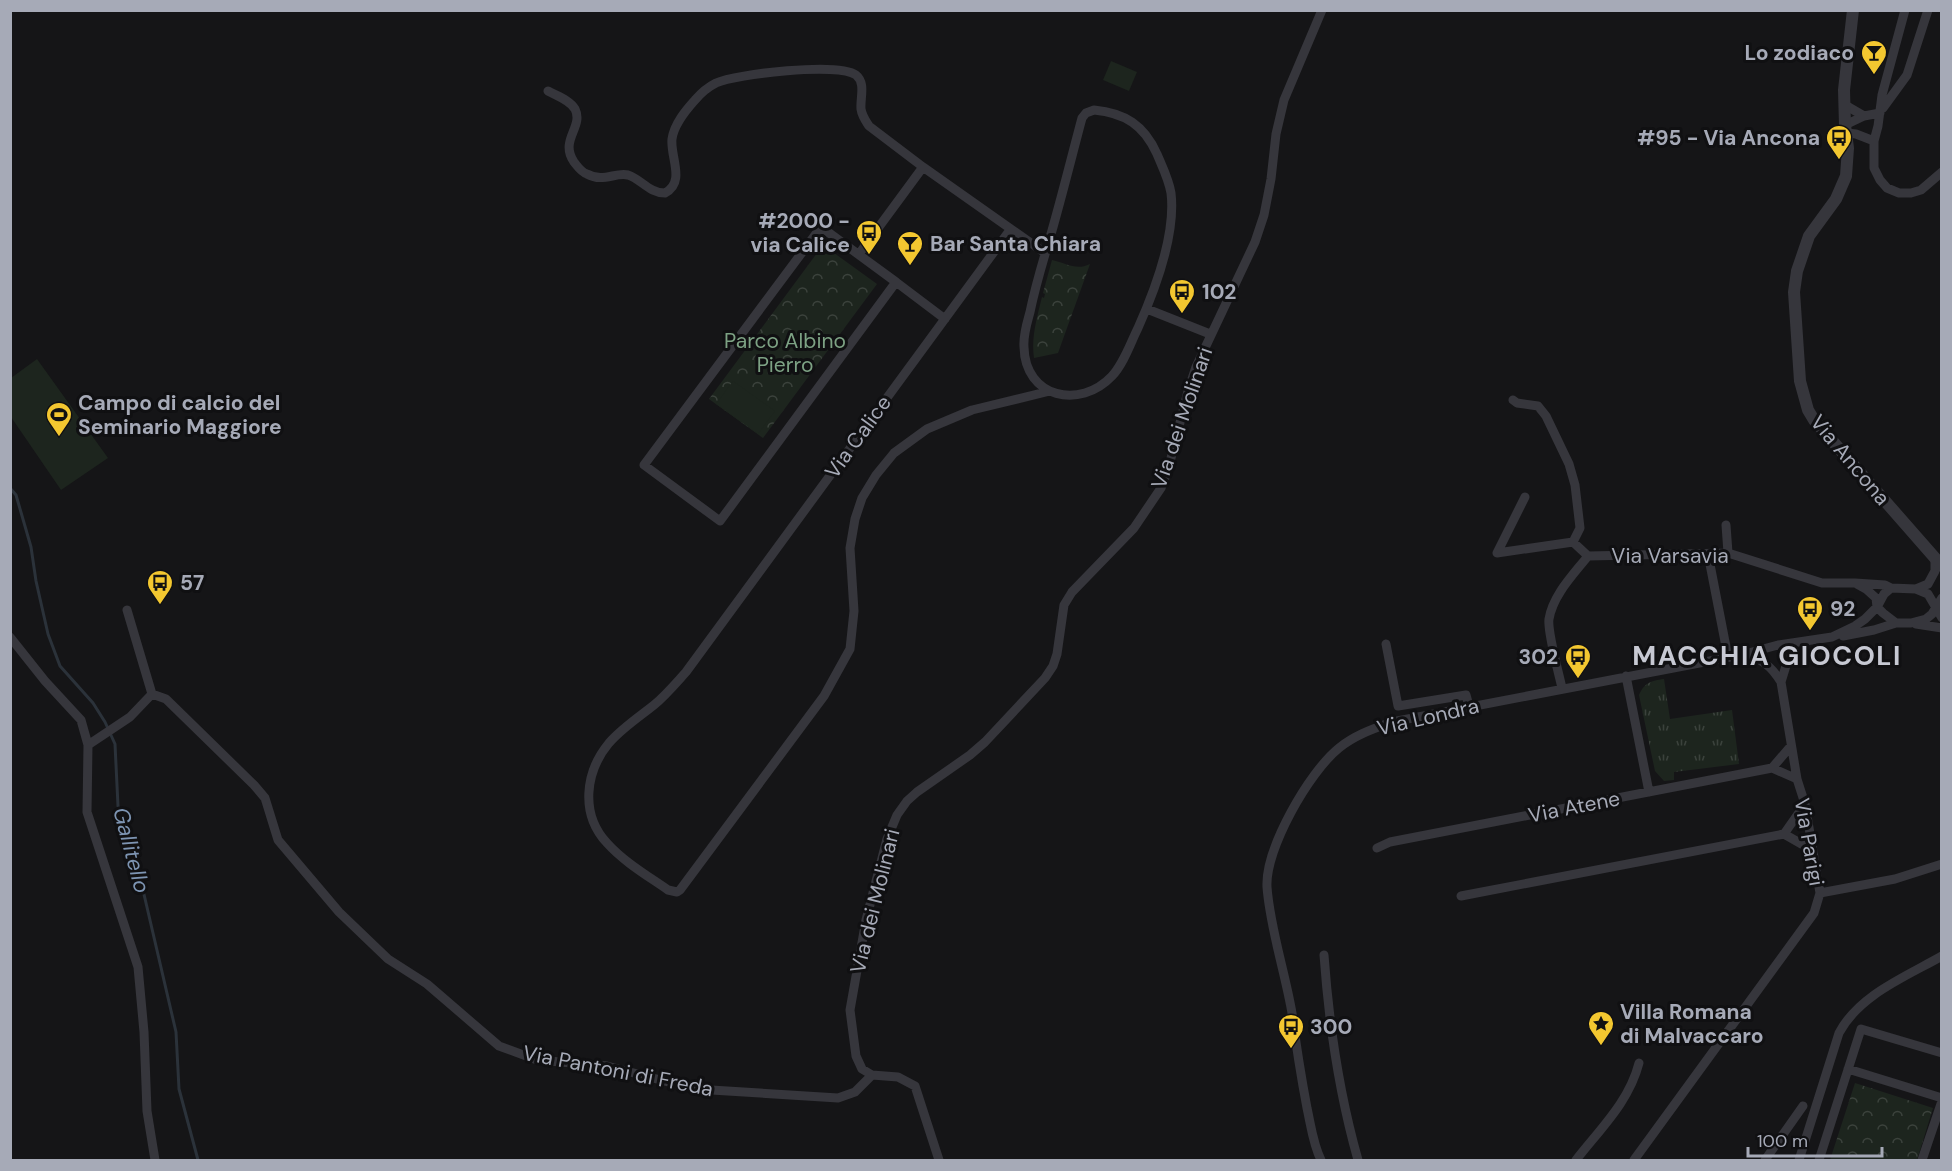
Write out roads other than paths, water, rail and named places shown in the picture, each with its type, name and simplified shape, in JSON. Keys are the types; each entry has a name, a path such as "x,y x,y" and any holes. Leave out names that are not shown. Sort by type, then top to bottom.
{"street":[{"name":"Via dei Molinari","path":"872,1075 862,1069 856,1056 850,1010 866,920 887,839 897,815 917,792 985,742 1045,678 1053,666 1064,605 1072,592 1134,528 1161,488 1168,470 1188,391 1210,334 1255,242 1264,214 1271,179 1276,134 1282,107 1322,10"},
{"path":"1849,131 1844,90 1853,10"},
{"path":"1905,10 1882,95 1874,141 1874,168 1887,188 1899,193 1921,190 1941,172"},
{"path":"1849,131 1864,116 1880,112 1904,80 1928,10"},
{"path":"548,91 568,102 575,109 576,119 568,149 572,159 582,171 590,176 602,178 627,175 653,190 665,193 670,190 676,180 677,173 672,148 674,131 694,101 710,87 731,78 825,68 848,71 857,75 861,81 861,110 869,126 1010,230 1045,253"},
{"path":"1889,74 1904,80"},
{"path":"1845,105 1864,116"},
{"path":"1094,110 1111,112 1128,118 1139,128 1154,147 1171,191 1172,216 1167,242 1147,309 1122,363 1103,385 1080,395 1069,396 1050,391 1033,378 1025,361 1024,339 1082,118 1086,113 1094,110"},
{"path":"1849,131 1878,126"},
{"path":"1849,131 1874,141"},
{"name":"Via Ancona","path":"1849,131 1848,163 1842,188 1809,236 1797,271 1794,309 1803,397 1808,410 1825,434 1938,563"},
{"path":"859,254 923,167"},
{"path":"896,282 720,521 644,465 821,226 859,254 945,319"},
{"name":"Via Calice","path":"1010,230 686,672 609,743 593,770 588,800 591,816 602,838 618,854 673,892 680,890 817,706 850,649 854,610 850,548 855,519 862,498 876,475 894,453 927,429 972,410 1050,391"},
{"path":"1147,309 1210,334"},
{"path":"1513,400 1538,406 1546,416 1569,464 1575,485 1580,528 1573,542"},
{"path":"1525,497 1497,553 1573,542"},
{"path":"1726,525 1728,553"},
{"path":"1562,688 1549,621 1555,603 1565,585 1588,556 1573,542"},
{"name":"Via Varsavia","path":"1588,556 1728,553 1822,583 1855,583"},
{"path":"1708,554 1728,657"},
{"path":"1928,584 1938,563"},
{"path":"1916,589 1941,579"},
{"path":"1855,583 1916,589 1940,601"},
{"path":"1855,583 1876,598 1877,607 1896,623"},
{"path":"1832,638 1855,626 1877,607 1884,594 1891,588"},
{"path":"1940,601 1941,618"},
{"path":"1911,623 1926,619 1940,601"},
{"path":"90,743 130,717 152,694 127,610"},
{"path":"1778,645 1832,638 1896,623 1941,628"},
{"path":"10,637 45,681 81,720 90,743 87,812 138,968 144,1032 147,1112 155,1161"},
{"path":"1781,682 1787,661 1805,640"},
{"path":"1386,644 1398,706 1466,695 1469,706"},
{"path":"1778,645 1785,649 1787,661"},
{"name":"Via Londra","path":"1321,1161 1312,1134 1267,885 1271,860 1296,804 1312,778 1337,750 1350,740 1392,722 1741,655 1778,645"},
{"path":"1741,655 1759,659 1774,671 1781,682"},
{"path":"1766,664 1787,661"},
{"path":"1626,676 1649,792"},
{"name":"Via Parigi","path":"1634,1161 1814,913 1820,893 1805,804 1797,779 1781,682"},
{"name":"Via Pantoni di Freda","path":"152,694 166,699 254,785 265,798 278,840 339,912 388,959 427,984 499,1046 537,1060 607,1066 695,1089 717,1091 838,1098 855,1092 872,1075"},
{"path":"1791,746 1772,768 1797,779"},
{"name":"Via Atene","path":"1377,848 1390,842 1772,768"},
{"path":"1784,834 1805,804"},
{"path":"1461,896 1784,834 1812,850"},
{"path":"1820,893 1895,879 1941,864"},
{"path":"1324,956 1328,1004 1343,1103 1358,1161"},
{"path":"1799,1161 1839,1033 1844,1024 1851,1014 1868,1000 1941,956"},
{"path":"1819,1161 1861,1029 1941,1053"},
{"path":"1576,1161 1613,1116 1626,1096 1635,1079 1639,1063"},
{"path":"1848,1069 1941,1099 1922,1161"},
{"path":"872,1075 898,1077 915,1086 939,1161"},
{"path":"1765,1161 1803,1106"}],"waterway":[{"name":"Gallitello","path":"10,488 16,495 31,547 48,634 60,666 93,703 115,744 118,806 136,860 176,1032 179,1089 198,1160"}],"place":[{"name":"Lo zodiaco","path":"1874,76"},
{"name":"#95 - Via Ancona","path":"1839,161"},
{"name":"#2000 - via Calice","path":"869,256"},
{"name":"Bar Santa Chiara","path":"910,267"},
{"name":"102","path":"1182,315"},
{"name":"Campo di calcio del Seminario Maggiore","path":"59,438"},
{"name":"57","path":"160,606"},
{"name":"92","path":"1810,632"},
{"name":"302","path":"1578,680"},
{"name":"Villa Romana di Malvaccaro","path":"1601,1047"},
{"name":"300","path":"1291,1050"}],"district":[{"name":"MACCHIA GIOCOLI","path":"1767,656"}],"park label":[{"name":"Parco Albino Pierro","path":"785,353"}]}
